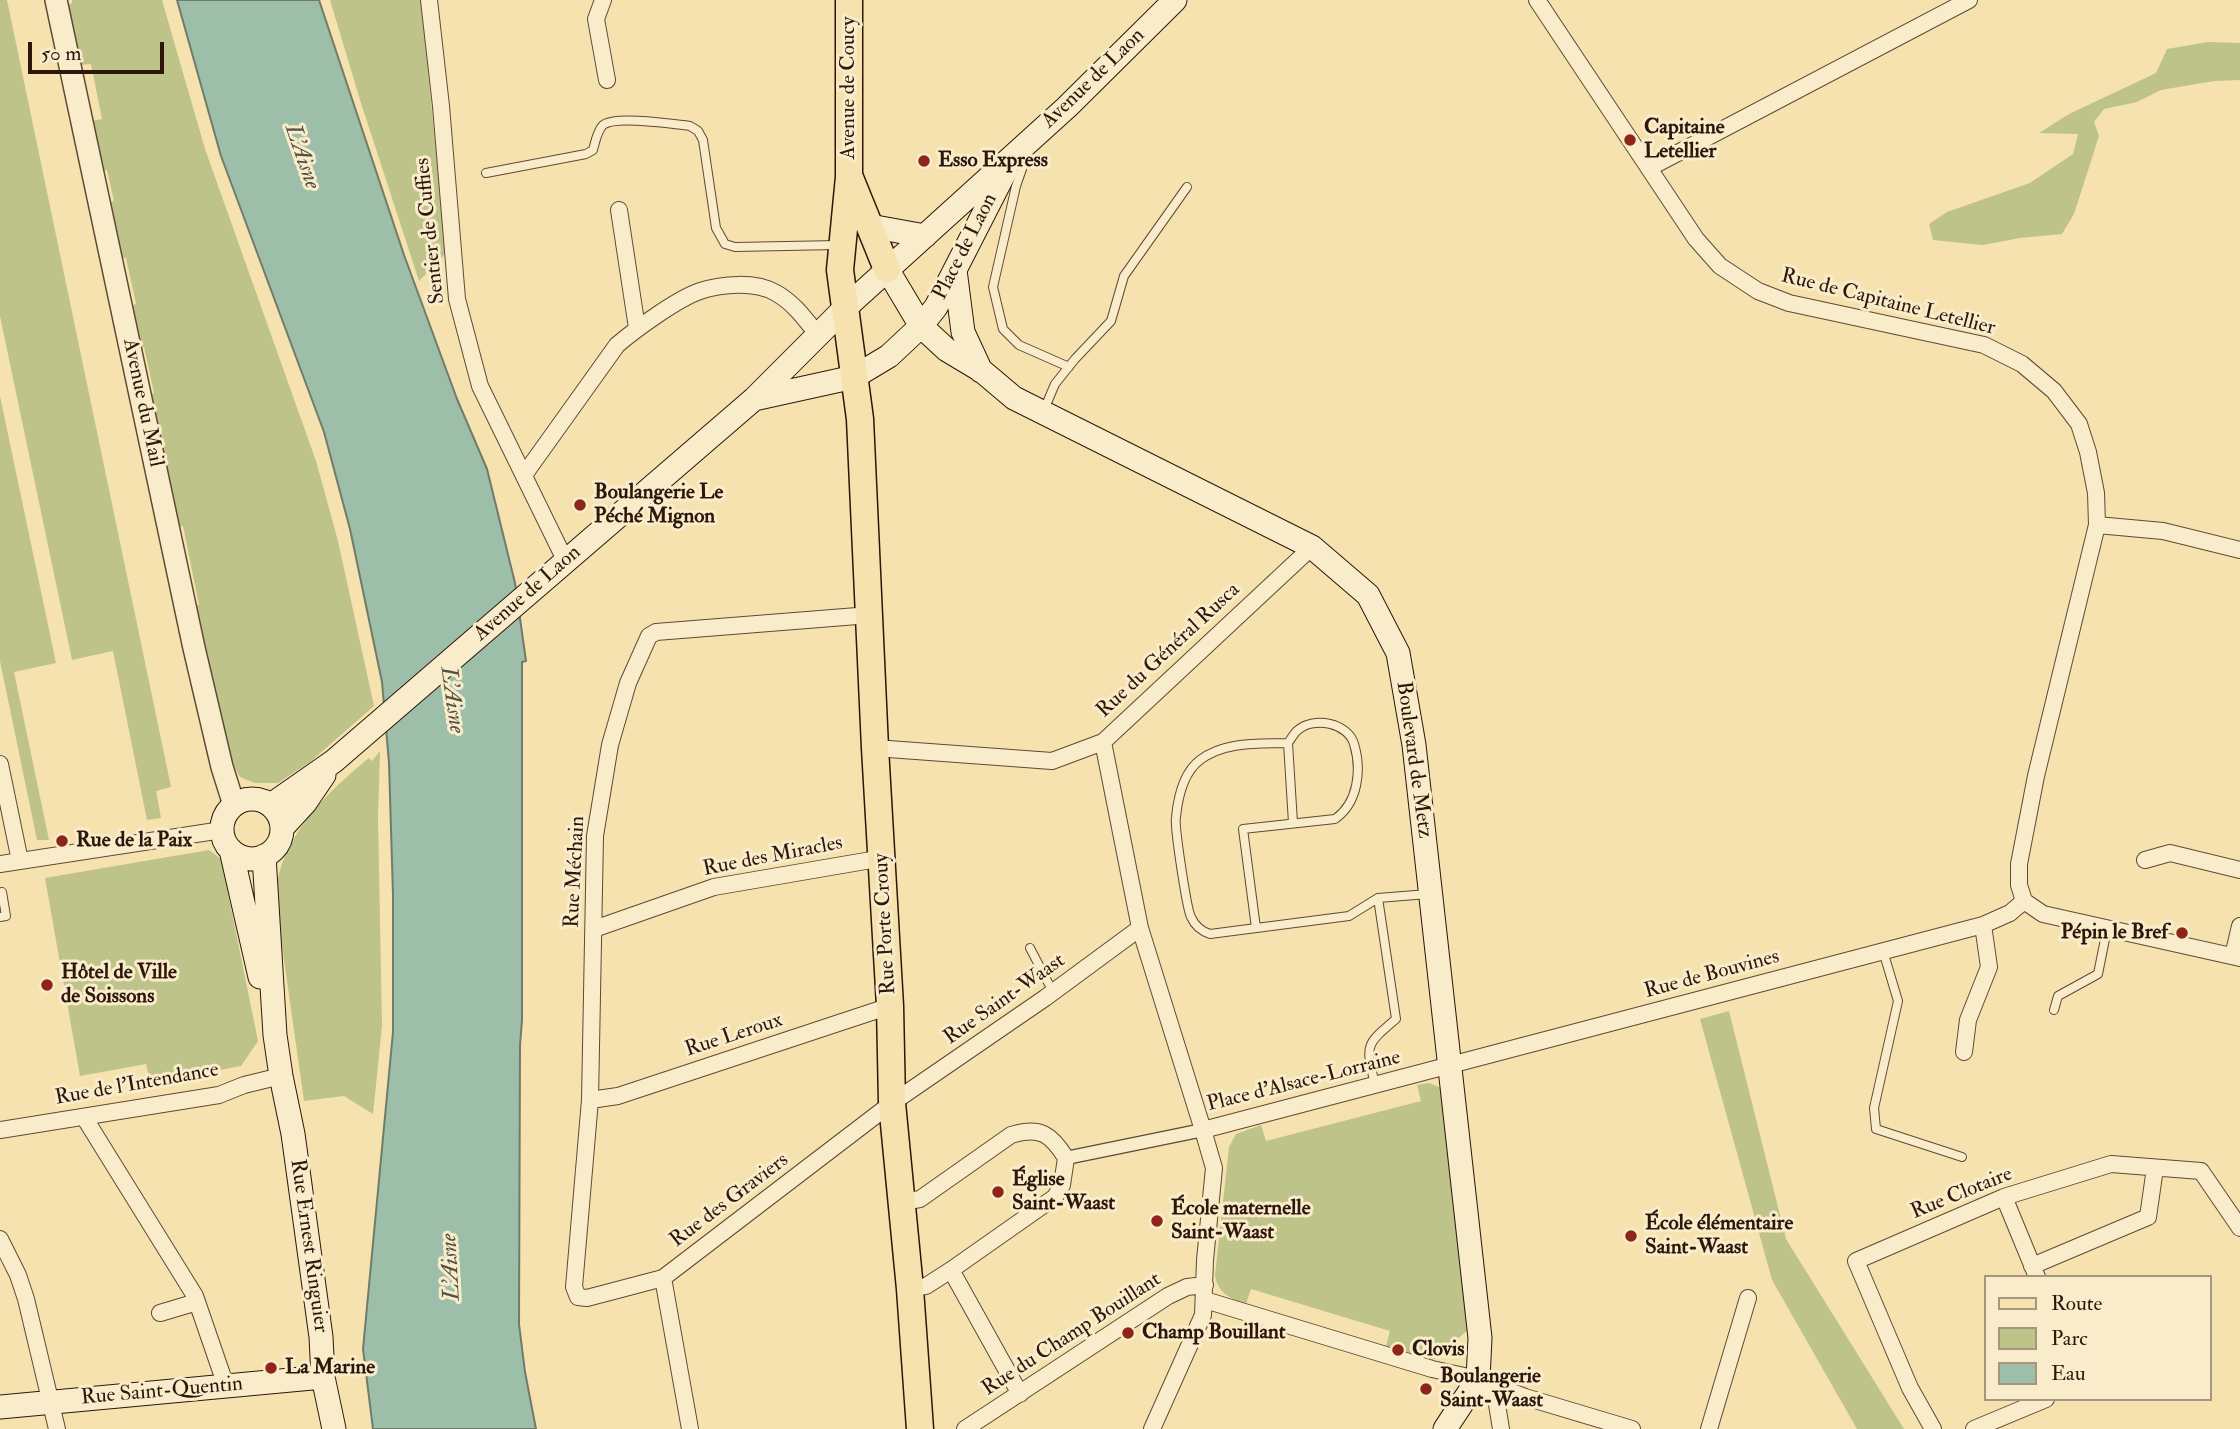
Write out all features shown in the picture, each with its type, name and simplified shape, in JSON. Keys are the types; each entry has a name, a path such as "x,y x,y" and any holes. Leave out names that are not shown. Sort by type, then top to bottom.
{"main road":[{"name":"Avenue de Coucy","path":"849,0 849,177"},
{"name":"Avenue de Laon","path":"1013,158 1175,0"},
{"name":"Place de Laon","path":"754,399 887,269 1013,158"},
{"name":"Place de Laon","path":"754,399 854,377 889,356 936,307 1013,158"},
{"path":"849,177 887,269"},
{"path":"849,177 840,271 854,377"},
{"name":"Place de Laon","path":"870,226 925,236"},
{"name":"Place de Laon","path":"887,269 920,326 947,350 982,371"},
{"path":"955,271 963,332 982,371"},
{"name":"Boulevard de Metz","path":"982,371 1014,398 1312,547 1368,595 1398,653 1414,746 1451,1066 1480,1338 1478,1378"},
{"name":"Rue Porte Crouy","path":"854,377 860,419 875,748 883,858 892,1103 920,1429"},
{"name":"Avenue de Laon","path":"271,805 334,761 754,399"},
{"name":"Avenue de Laon","path":"282,828 305,803 334,761"},
{"path":"226,840 241,857 252,859 264,856 274,850 280,839 282,828 279,815 271,805 259,799 246,799 233,805 225,816 226,840 275,1035"},
{"path":"264,856 275,1035"},
{"name":"Rue Ernest Ringuier","path":"275,1035 293,1134 321,1337 323,1377 333,1422"},
{"name":"Rue Saint-Quentin","path":"0,1407 323,1377"},
{"path":"1445,1429 1478,1378"}],"street":[{"name":"Avenue du Mail","path":"56,0 194,648 233,805"},
{"name":"Sentier de Cuffies","path":"429,0 457,299 480,386 524,475 561,567"},
{"path":"603,0 596,19 607,80"},
{"name":"Rue de Capitaine Letellier","path":"1537,0 1696,239 1720,266 1758,291 1789,303 1984,345 2022,364 2054,391 2079,424 2096,493 2096,525 2033,789 2019,864 2019,885 2024,901"},
{"path":"1649,168 1969,0"},
{"path":"619,210 637,328"},
{"path":"524,475 617,345 637,328 699,292 722,287 753,286 773,291 791,303 818,335"},
{"path":"2096,525 2163,531 2240,550"},
{"name":"Rue du Général Rusca","path":"875,748 1052,761 1102,741 1312,547"},
{"name":"Rue Méchain","path":"578,1297 574,1287 590,1100 595,836 610,745 628,682 649,636 656,632 870,615"},
{"path":"1066,1158 1203,1130 1140,928 1102,741"},
{"path":"0,764 20,861"},
{"path":"0,864 226,840"},
{"path":"2145,860 2169,853 2240,870"},
{"name":"Rue des Miracles","path":"594,929 713,887 883,858"},
{"path":"1964,1052 1968,1020 1989,967 1990,923 2017,909 2024,901 2043,914 2237,957 2240,926"},
{"name":"Rue de Bouvines","path":"1451,1066 1990,923"},
{"name":"Rue Saint-Waast","path":"892,1103 1054,992 1140,928"},
{"name":"Rue Leroux","path":"590,1100 618,1096 890,1006"},
{"name":"Place d'Alsace-Lorraine","path":"1152,1429 1203,1315 1214,1168 1203,1130 1451,1066"},
{"name":"Rue de l'Intendance","path":"0,1130 219,1095 244,1085 281,1076"},
{"name":"Rue des Graviers","path":"578,1297 587,1298 663,1278 892,1103"},
{"path":"84,1117 188,1284 232,1386"},
{"path":"902,1202 920,1199 1011,1135 1025,1131 1038,1131 1050,1138 1066,1158 1062,1185 1055,1197 926,1286 910,1289"},
{"name":"Rue Clotaire","path":"1933,1429 1910,1388 1856,1261 2004,1197 2111,1164 2201,1171 2240,1228"},
{"path":"2004,1197 2034,1272 2148,1217 2155,1167"},
{"path":"0,1239 18,1275 26,1299 57,1429"},
{"path":"951,1270 1020,1394"},
{"path":"663,1278 690,1429"},
{"name":"Rue du Champ Bouillant","path":"965,1429 1168,1296 1187,1287 1205,1292"},
{"path":"1205,1292 1432,1369 1478,1378 1525,1397 1632,1429"},
{"path":"1709,1429 1748,1298"},
{"path":"160,1313 197,1302"},
{"path":"1478,1378 1496,1398 1500,1429"},
{"path":"1975,1429 2041,1401"}],"lane":[{"path":"486,173 586,154 593,150 600,128 605,123 622,121 690,126 698,131 703,140 716,228 725,244 735,247 841,245"},
{"path":"1034,138 1016,186 993,287 1003,329 1019,345 1069,367"},
{"path":"1043,413 1055,384 1111,321 1124,276 1187,187"},
{"path":"1256,928 1243,829 1335,819 1346,811 1354,797 1357,771 1354,742 1345,731 1334,724 1313,722 1298,729 1288,743 1293,823"},
{"path":"1288,743 1246,744 1218,749 1198,761 1182,785 1175,820 1189,916 1200,930 1210,934 1349,916 1378,898 1431,893"},
{"path":"0,917 6,916 2,892"},
{"path":"1375,1085 1368,1054 1373,1038 1396,1019 1378,898"},
{"path":"2054,1010 2058,996 2098,974 2107,929"},
{"path":"1030,948 1054,992"},
{"path":"1883,951 1898,1001 1874,1108 1877,1129 1962,1157"}],"green space":[{"path":"0,0 7,0 171,787 156,791 161,818 147,820 113,651 72,660 0,316"},
{"path":"72,0 162,0 205,149 316,461 338,541 374,706 310,762 278,783 255,783 240,777 230,761 194,606 199,605 183,526 177,527 149,394 154,393 144,347 139,347 131,306 136,304 126,258 120,258 109,202 114,201 107,170 102,171 92,121 102,119 91,64 80,65 67,5 72,3"},
{"path":"330,0 421,0 446,253 419,281 361,103"},
{"path":"2208,42 2240,43 2240,80 2214,81 2161,90 2137,102 2104,109 2094,122 2099,136 2074,214 2062,234 1983,245 1933,240 1929,224 1947,212 2030,183 2073,154 2078,134 2039,133 2069,114 2156,73 2167,49"},
{"path":"0,396 56,663 14,672 49,840 37,840 0,661"},
{"path":"380,751 378,817 382,1026 373,1114 344,1096 304,1101 276,903 284,860 306,821 336,787 369,758 372,761"},
{"path":"209,850 221,859 258,1041 241,1066 150,1083 146,1064 80,1076 45,878"},
{"path":"1729,1011 1786,1239 1904,1429 1857,1429 1772,1280 1700,1019"},
{"path":"1429,1083 1444,1089 1476,1323 1433,1360 1386,1346 1390,1331 1251,1289 1246,1304 1221,1290 1215,1275 1229,1147 1236,1134 1261,1125 1266,1141 1421,1101 1417,1085"}],"water":[{"name":"L'Aisne","path":"177,0 319,0 404,255 457,399 487,469 515,583 526,661 522,662 519,1324 536,1429 373,1429 363,1349 393,1032 389,763 382,682 350,529 324,432 221,156"}],"place":[{"name":"Capitaine Letellier","path":"1630,140"},
{"name":"Esso Express","path":"924,161"},
{"name":"Boulangerie Le Péché Mignon","path":"580,505"},
{"name":"Rue de la Paix","path":"62,841"},
{"name":"Pépin le Bref","path":"2182,933"},
{"name":"Hôtel de Ville de Soissons","path":"47,985"},
{"name":"Église Saint-Waast","path":"998,1192"},
{"name":"École maternelle Saint-Waast","path":"1157,1221"},
{"name":"École élémentaire Saint-Waast","path":"1631,1236"},
{"name":"Champ Bouillant","path":"1128,1333"},
{"name":"Clovis","path":"1398,1350"},
{"name":"La Marine","path":"271,1368"},
{"name":"Boulangerie Saint-Waast","path":"1426,1389"}]}
